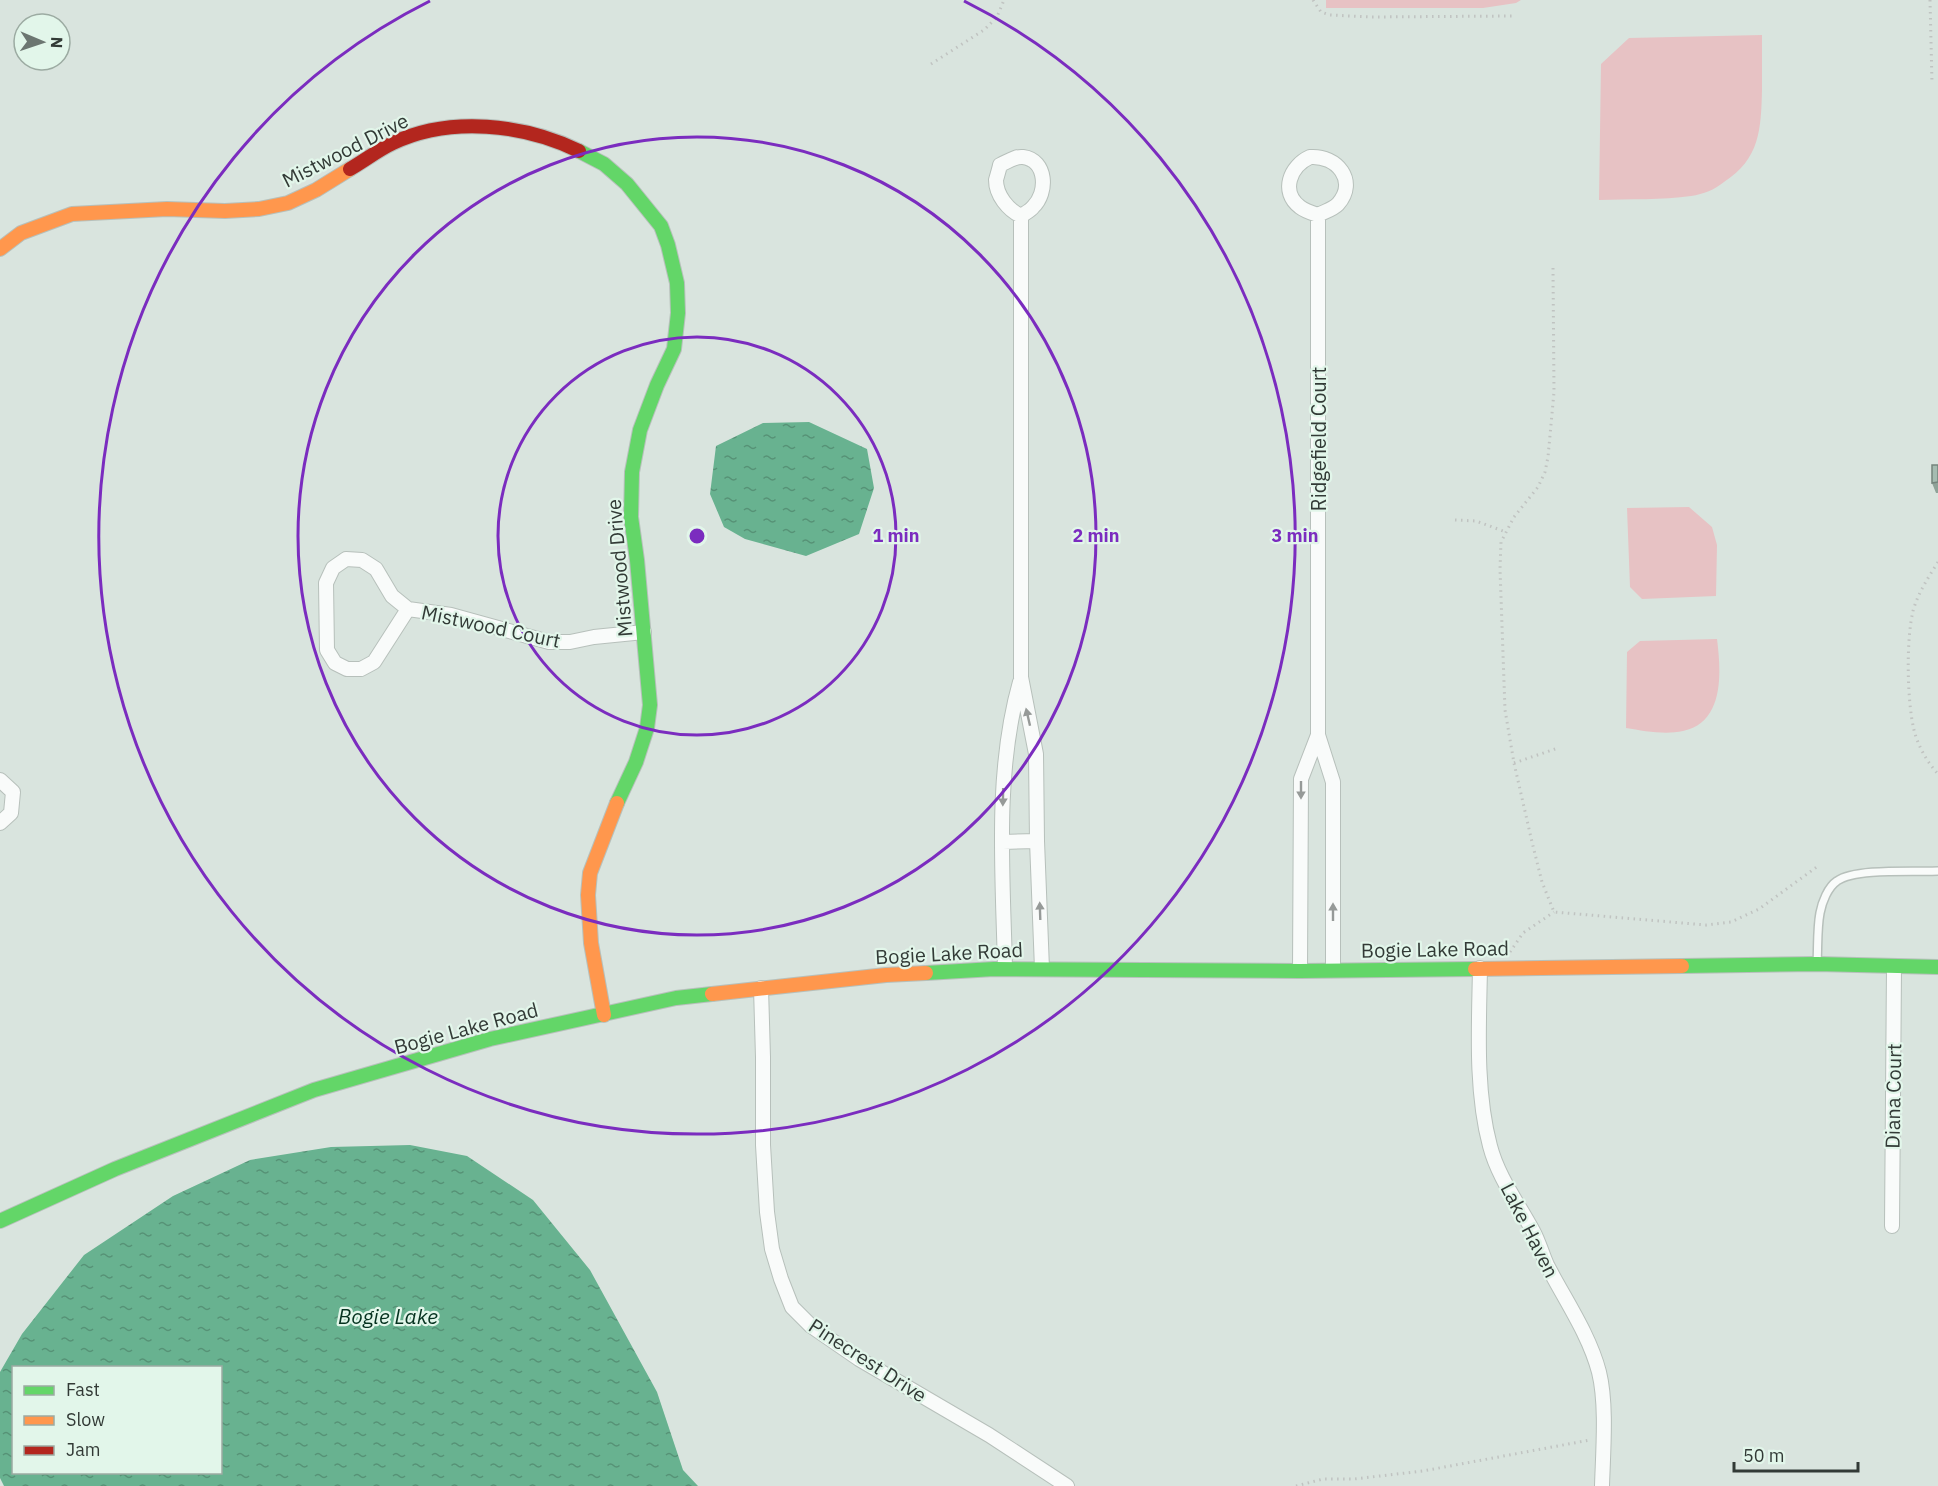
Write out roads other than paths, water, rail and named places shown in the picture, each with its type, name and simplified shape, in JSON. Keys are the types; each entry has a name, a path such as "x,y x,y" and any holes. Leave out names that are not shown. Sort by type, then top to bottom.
{"main road":[{"name":"Mistwood Drive","path":"0,249 21,233 72,214 167,209 225,211 259,209 288,203 316,190 393,143 423,132 460,126 513,130 540,136 574,149 604,164 627,184 661,226 677,283 678,313 674,349 640,430 632,472 631,517 651,705 647,728 636,762 624,785 590,873 588,895 591,943 604,1015"},
{"name":"Bogie Lake Road","path":"0,1221 115,1169 314,1090 490,1039 676,998 886,975 1005,969 1334,970 1817,964 1938,967"}],"street":[{"path":"1319,157 1328,159 1341,170 1345,189 1337,206 1318,215 1301,208 1294,202 1289,183 1295,167 1302,161 1319,157"},
{"name":"Ridgefield Court","path":"1318,215 1318,735 1333,782 1334,970"},
{"path":"1021,216 1021,677 1036,754 1042,969"},
{"name":"Mistwood Court","path":"408,609 374,662 361,669 347,669 335,663 327,650 326,583 333,568 346,559 362,560 376,569 392,596 408,609 451,615 549,642 570,642 644,632"},
{"path":"1005,969 1003,791 1012,710 1021,677"},
{"name":"Ridgefield Court","path":"1300,970 1301,779 1318,735"},
{"path":"0,780 13,792 11,813 0,823"},
{"path":"1003,842 1037,841"},
{"name":"Diana Court","path":"1892,1226 1894,967"},
{"name":"Lake Haven","path":"1480,968 1480,1073 1490,1146 1501,1176 1534,1233 1546,1263 1590,1346 1599,1373 1603,1440 1602,1486"},
{"name":"Pinecrest Drive","path":"761,988 762,1145 767,1212 772,1249 792,1307 810,1326 859,1359 989,1435 1066,1486"}],"lane":[{"path":"1817,964 1820,912 1827,893 1836,881 1850,875 1868,873 1938,871"}],"water":[{"path":"809,422 867,449 874,488 859,534 806,556 745,539 724,527 710,494 716,446 763,423"},
{"name":"Bogie Lake","path":"410,1145 467,1156 533,1200 590,1270 657,1392 683,1470 698,1486 4,1486 0,1478 0,1372 22,1334 84,1255 173,1196 250,1160 331,1147"}]}
